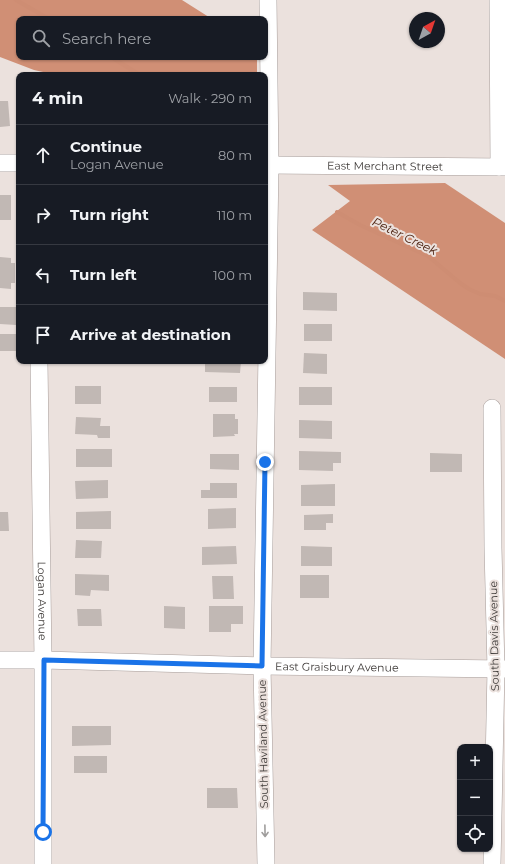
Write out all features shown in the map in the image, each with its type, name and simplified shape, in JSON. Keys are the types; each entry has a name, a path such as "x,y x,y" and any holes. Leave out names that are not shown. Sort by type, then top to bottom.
{"street":[{"name":"South Haviland Avenue","path":"268,0 268,165"},
{"path":"498,0 502,167"},
{"path":"0,163 16,163"},
{"name":"East Merchant Street","path":"268,165 502,167"},
{"name":"Logan Avenue","path":"39,364 44,660 43,864"},
{"name":"South Haviland Avenue","path":"266,364 262,666 266,864"},
{"name":"South Davis Avenue","path":"492,408 493,548 500,669 492,864"},
{"name":"East Graisbury Avenue","path":"0,660 262,666 500,669"}],"shaded area":[{"path":"0,0 182,0 207,16 16,16 16,60 257,60 257,72 43,72 0,57"},
{"path":"445,183 505,223 505,359 312,230 350,201 328,185"}],"building":[{"path":"0,101 8,101 10,126 0,127"},
{"path":"0,195 11,195 11,220 0,220"},
{"path":"0,257 11,258 11,263 15,263 15,283 11,283 11,289 0,288"},
{"path":"303,292 337,293 337,311 303,310"},
{"path":"0,307 16,307 16,325 0,324"},
{"path":"304,324 332,324 332,341 304,341"},
{"path":"0,334 16,334 16,351 0,351"},
{"path":"304,353 327,354 327,374 303,373"},
{"path":"205,364 241,364 240,373 205,372"},
{"path":"75,386 101,386 101,404 75,404"},
{"path":"209,387 237,387 237,402 209,402"},
{"path":"299,387 332,387 332,405 299,405"},
{"path":"213,414 235,414 235,419 238,419 238,434 234,434 235,436 213,437"},
{"path":"76,417 101,418 100,426 110,426 110,438 98,438 97,435 75,434"},
{"path":"299,420 332,421 332,439 299,438"},
{"path":"76,449 112,449 112,467 76,467"},
{"path":"299,451 341,452 341,463 333,463 333,471 299,470"},
{"path":"430,453 462,454 462,472 430,472"},
{"path":"210,454 239,454 239,470 210,469"},
{"path":"108,480 108,498 76,499 75,481"},
{"path":"210,483 237,483 237,498 201,498 201,490 210,490"},
{"path":"335,484 335,506 301,506 301,485"},
{"path":"236,508 236,528 208,529 208,509"},
{"path":"111,511 111,529 76,529 76,512"},
{"path":"0,512 8,512 9,531 0,531"},
{"path":"333,514 333,523 326,523 326,530 304,530 304,515"},
{"path":"76,540 102,541 101,558 75,558"},
{"path":"236,546 237,564 202,565 202,547"},
{"path":"301,546 332,547 332,566 301,566"},
{"path":"75,574 109,575 109,591 91,590 90,596 75,595"},
{"path":"300,575 329,575 329,598 300,598"},
{"path":"212,576 233,576 234,599 213,599"},
{"path":"164,606 185,607 185,629 164,628"},
{"path":"209,606 243,606 243,624 231,624 231,632 209,632"},
{"path":"77,609 101,609 102,626 78,626"},
{"path":"72,726 111,726 111,745 72,746"},
{"path":"74,756 107,756 107,773 74,773"},
{"path":"207,788 237,788 238,808 207,808"}],"waterway":[{"name":"Peter Creek","path":"16,0 44,16"},
{"name":"Peter Creek","path":"116,60 135,72"},
{"name":"Peter Creek","path":"337,212 360,225 428,256 469,289 480,294 495,296 505,301"}],"route":[{"path":"43,832 44,660 262,666 265,462"}]}
